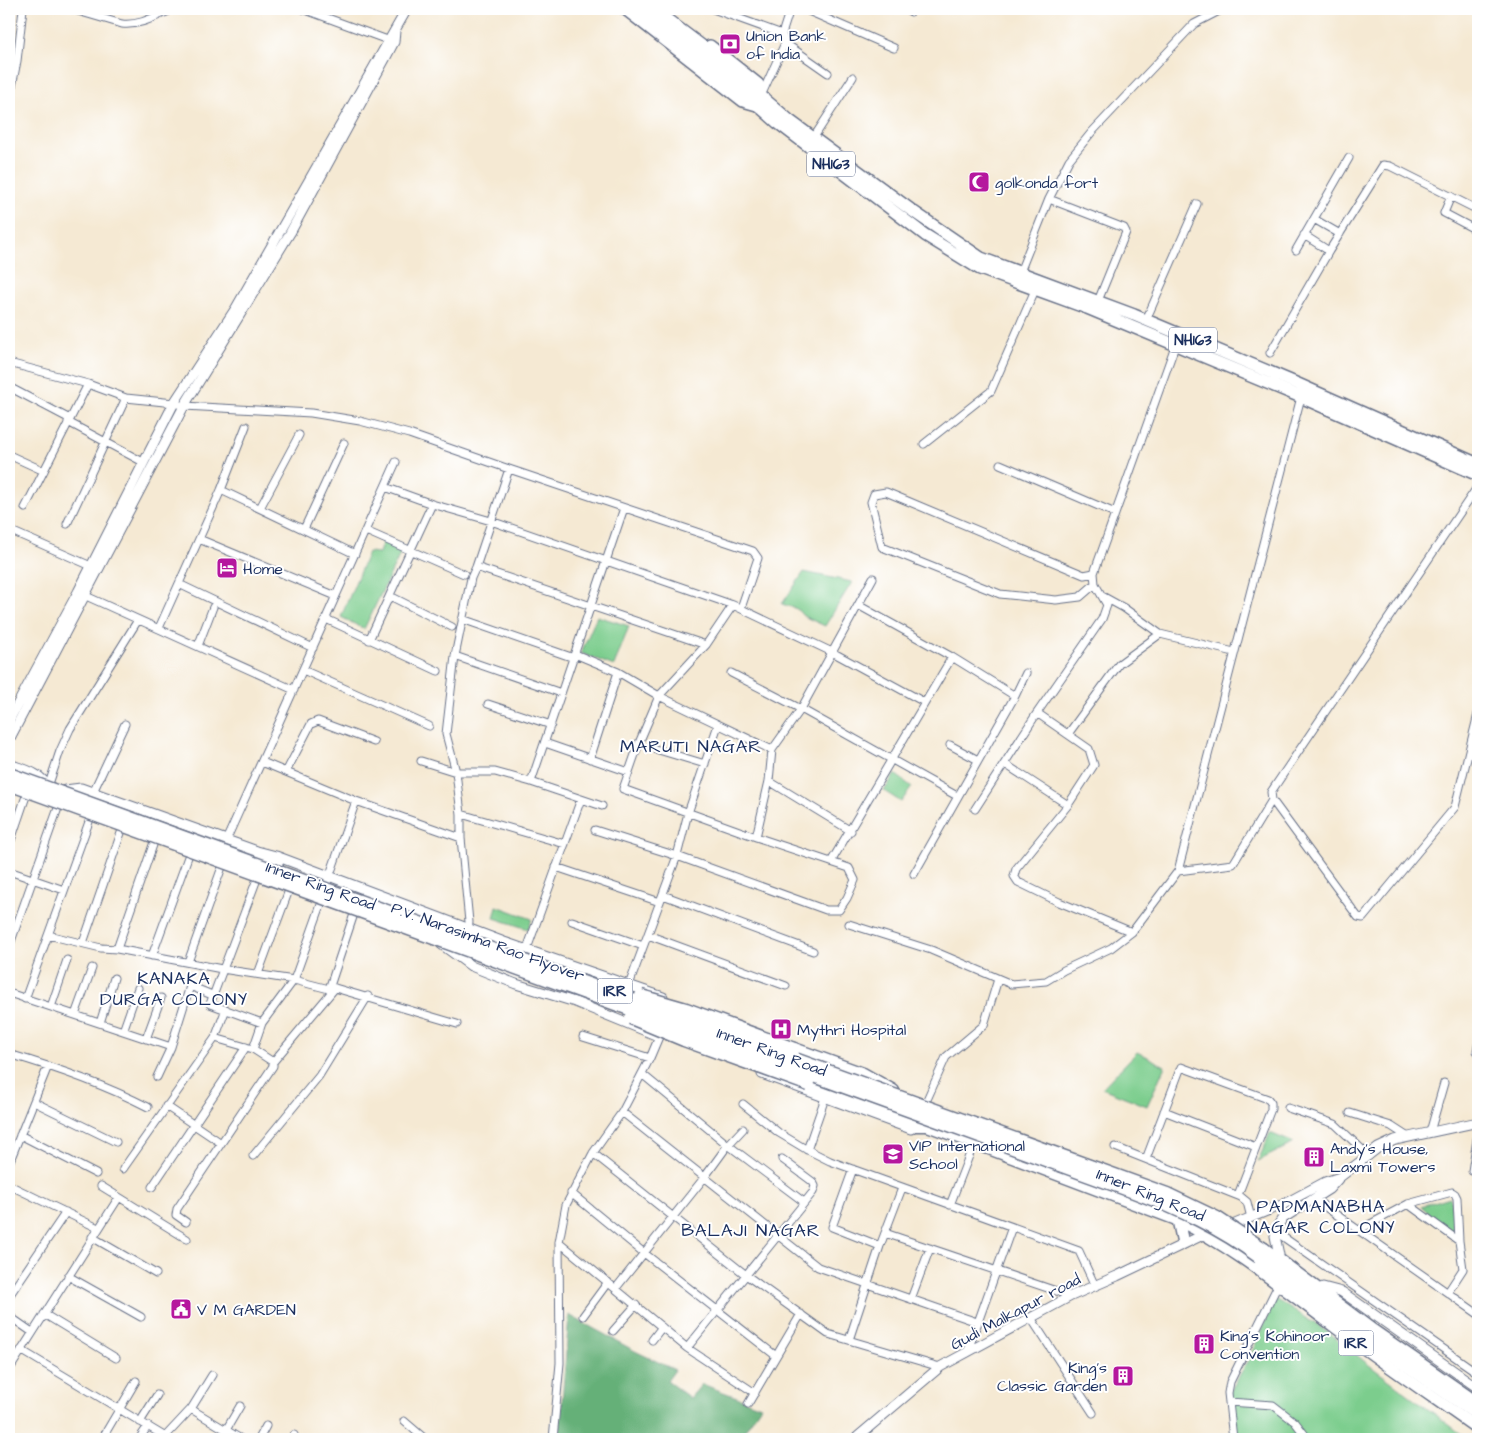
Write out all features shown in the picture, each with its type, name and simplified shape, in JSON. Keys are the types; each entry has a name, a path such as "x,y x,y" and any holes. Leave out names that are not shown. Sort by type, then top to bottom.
{"highway":[{"name":"P.V. Narasimha Rao Flyover","path":"9,774 1179,1209 1213,1226 1244,1246 1368,1338 1478,1424"},
{"name":"P.V. Narasimha Rao Flyover","path":"9,784 1138,1183 1199,1209 1250,1238 1373,1331 1478,1404"},
{"path":"503,959 686,1009 862,1074 902,1096"},
{"path":"503,959 673,1036 915,1125 931,1126"}],"main road":[{"path":"625,9 743,101 759,101 758,84 661,9"},
{"name":"NH163","path":"639,9 704,52"},
{"name":"NH163","path":"653,9 759,101 925,235 980,269 1087,308 1478,470"},
{"name":"NH163","path":"759,101 814,137 911,210 981,258 1146,320 1298,384 1478,470"},
{"name":"Inner Ring Road","path":"9,769 65,790 226,842 328,880 343,889 469,932 523,959 733,1032 902,1096 1042,1142 1178,1194 1235,1224 1393,1339 1478,1396"},
{"name":"Inner Ring Road","path":"9,790 440,943 661,1031 931,1126 1178,1220 1235,1253 1373,1356 1478,1424"},
{"path":"336,907 343,889"},
{"path":"1178,1220 1183,1243"},
{"path":"1235,1253 1237,1246 1244,1238 1252,1236"}],"street":[{"path":"9,102 17,61 23,9"},
{"path":"70,9 131,25 173,9"},
{"path":"304,9 391,41"},
{"path":"9,740 184,406 290,233 407,9"},
{"path":"713,9 782,34"},
{"path":"790,9 782,34 785,43 828,73"},
{"path":"804,9 894,48"},
{"path":"1020,272 1049,199 1069,160 1091,133 1194,24 1223,9"},
{"path":"9,720 92,566 174,403 236,308 391,41"},
{"path":"759,101 785,43"},
{"path":"814,137 852,77"},
{"path":"1296,250 1350,158"},
{"path":"1270,353 1329,251 1385,164 1478,210"},
{"path":"1451,196 1444,213 1478,231"},
{"path":"1049,199 1124,228 1126,232 1098,301"},
{"path":"1146,320 1197,204"},
{"path":"1314,219 1340,234"},
{"path":"1304,235 1329,251"},
{"path":"924,444 992,391 1035,290"},
{"path":"975,808 1037,713 1102,619 1107,605 1104,597 1094,584 1094,573 1175,346"},
{"path":"9,363 88,384 126,398 174,403 184,406 310,413 360,421 409,434 753,551 758,558 741,608"},
{"path":"25,508 88,384"},
{"path":"9,387 143,462"},
{"path":"849,924 931,950 1011,984 1046,981 1064,970 1111,948 1132,932 1178,871 1301,397"},
{"path":"66,524 126,398"},
{"path":"159,628 221,490 246,426"},
{"path":"260,508 298,435"},
{"path":"304,529 344,443"},
{"path":"9,455 44,471"},
{"path":"65,790 81,788 226,842 396,462"},
{"path":"1000,464 1115,513"},
{"path":"469,932 461,838 461,814 456,772 446,734 454,656 471,578 509,469"},
{"path":"1478,486 1271,792 1272,800 1358,917 1363,918 1455,806 1478,714"},
{"path":"385,487 741,608 832,652 924,702"},
{"path":"221,490 355,554"},
{"path":"1094,573 1084,575 886,492 874,494 871,502 882,547 1000,594 1056,600 1080,597 1094,584"},
{"path":"369,640 432,504"},
{"path":"530,782 545,743 624,508"},
{"path":"9,530 92,566"},
{"path":"366,531 464,574"},
{"path":"199,539 336,596"},
{"path":"476,568 706,645"},
{"path":"756,837 769,781 772,750 800,709 873,578"},
{"path":"178,584 313,648"},
{"path":"86,596 294,690"},
{"path":"390,596 452,627"},
{"path":"1104,597 1124,608 1160,634 1234,652"},
{"path":"595,830 677,856 826,910 839,910 847,898 855,880 849,868 623,789 659,696 706,645 733,605"},
{"path":"858,605 952,657 1015,696"},
{"path":"198,646 214,607"},
{"path":"326,619 438,671"},
{"path":"462,619 618,672 659,696 772,750"},
{"path":"9,764 38,775 47,783 70,729 138,620"},
{"path":"1068,734 1119,664 1160,634"},
{"path":"454,656 561,693"},
{"path":"831,862 952,657"},
{"path":"303,670 429,726"},
{"path":"590,759 618,672"},
{"path":"731,673 957,796"},
{"path":"914,874 1015,696 1026,673"},
{"path":"488,704 551,725"},
{"path":"1037,713 1089,749 1094,765 1068,805 1016,869 1014,876 1018,882 1059,902 1132,932"},
{"path":"286,772 311,724 318,721 374,742"},
{"path":"93,792 125,724"},
{"path":"629,985 677,856 688,812 718,725"},
{"path":"545,743 628,772"},
{"path":"950,745 978,760"},
{"path":"652,748 705,764"},
{"path":"421,761 456,772 495,772 602,806"},
{"path":"262,762 356,801 461,838"},
{"path":"1005,764 1068,805"},
{"path":"769,781 851,831"},
{"path":"9,846 26,796"},
{"path":"527,950 581,799"},
{"path":"1178,871 1233,864 1272,800"},
{"path":"356,801 328,880 469,932 710,1013 733,1032"},
{"path":"9,947 58,808"},
{"path":"461,814 565,844"},
{"path":"25,999 90,819"},
{"path":"83,943 122,830"},
{"path":"117,949 154,842"},
{"path":"152,956 188,854"},
{"path":"188,962 222,867"},
{"path":"556,867 662,899 813,952"},
{"path":"9,871 64,890"},
{"path":"256,879 210,1004 262,1023"},
{"path":"258,974 289,890"},
{"path":"152,1187 194,1124 249,1048 262,1023 294,980 322,902"},
{"path":"186,1222 176,1215 178,1209 273,1066 273,1062 332,988 354,914"},
{"path":"572,921 643,946"},
{"path":"48,935 101,948 117,949 332,988 368,996 457,1024"},
{"path":"648,935 786,986"},
{"path":"51,1007 67,960"},
{"path":"75,1015 92,968"},
{"path":"100,1023 114,978"},
{"path":"925,1104 946,1057 984,1025 998,979"},
{"path":"157,1077 171,1048 190,986 212,995"},
{"path":"123,1031 138,988"},
{"path":"9,993 171,1048"},
{"path":"253,1156 318,1076 368,996"},
{"path":"146,1039 161,998"},
{"path":"123,1169 215,1038 226,1009"},
{"path":"553,1439 560,1364 559,1242 566,1205 593,1153 622,1112 650,1058 661,1031 825,1098 912,1129 925,1130 931,1126"},
{"path":"582,1037 650,1058"},
{"path":"215,1038 249,1048 273,1062"},
{"path":"1478,1045 1478,1052"},
{"path":"9,1054 115,1090 148,1107"},
{"path":"9,1163 48,1066"},
{"path":"1146,1159 1179,1069 1182,1066 1268,1099 1272,1106 1238,1195"},
{"path":"642,1074 728,1145 804,1202"},
{"path":"1430,1132 1444,1083"},
{"path":"807,1150 825,1098"},
{"path":"34,1102 116,1142"},
{"path":"743,1104 779,1133 830,1161 950,1206 1079,1251 1095,1286"},
{"path":"166,1106 221,1143"},
{"path":"1288,1108 1335,1124 1369,1156"},
{"path":"1164,1111 1256,1147"},
{"path":"622,1112 818,1267 977,1322"},
{"path":"1350,1113 1391,1126 1408,1137"},
{"path":"1279,1255 1275,1236 1277,1227 1286,1216 1329,1189 1340,1177 1378,1148 1396,1140 1478,1122"},
{"path":"616,1288 728,1145 743,1129"},
{"path":"1472,1171 1478,1133"},
{"path":"20,1135 96,1174"},
{"path":"950,1206 974,1143"},
{"path":"1114,1147 1238,1195 1247,1202 1251,1218"},
{"path":"593,1153 746,1275 828,1334 940,1367"},
{"path":"686,1348 813,1192 815,1186 813,1182 782,1159"},
{"path":"853,1169 832,1227 880,1246"},
{"path":"1235,1224 1284,1204 1326,1182 1340,1177"},
{"path":"9,1185 98,1228"},
{"path":"101,1186 187,1239"},
{"path":"849,1340 880,1246 902,1188"},
{"path":"1359,1230 1408,1204 1452,1192 1455,1194 1457,1198 1459,1241 1463,1269 1448,1292"},
{"path":"571,1193 644,1253 776,1356"},
{"path":"9,1370 118,1197"},
{"path":"1314,1198 1478,1314"},
{"path":"1408,1204 1459,1241"},
{"path":"9,1296 66,1212"},
{"path":"967,1353 1012,1227"},
{"path":"1276,1232 1478,1373"},
{"path":"885,1233 1071,1296"},
{"name":"Gudi Malkapur road","path":"855,1439 940,1367 1071,1296 1205,1234"},
{"path":"92,1237 156,1274"},
{"path":"559,1242 686,1348 755,1393"},
{"path":"911,1300 930,1248"},
{"path":"68,1276 140,1317"},
{"path":"582,1316 608,1282"},
{"path":"1233,1439 1228,1393 1230,1382 1278,1285"},
{"path":"1323,1287 1342,1292 1478,1388"},
{"path":"613,1331 636,1305"},
{"path":"44,1314 116,1358"},
{"path":"748,1404 801,1314"},
{"path":"9,1316 32,1332"},
{"path":"1031,1318 1093,1413"},
{"path":"652,1340 662,1327"},
{"path":"21,1350 165,1438 191,1409 212,1375"},
{"path":"103,1437 136,1382"},
{"path":"140,1422 157,1395"},
{"path":"1229,1402 1274,1405 1295,1422 1308,1439"},
{"path":"226,1430 240,1406"},
{"path":"191,1409 241,1439"},
{"path":"404,1421 424,1439"},
{"path":"140,1439 148,1426"},
{"path":"258,1439 266,1426"}],"green space":[{"path":"383,540 402,550 364,629 341,617 368,552 379,553"},
{"path":"804,572 852,582 825,626 803,616 797,609 782,604"},
{"path":"597,616 629,626 614,666 581,653"},
{"path":"895,774 912,787 901,802 884,791"},
{"path":"497,906 532,919 528,929 494,918"},
{"path":"1137,1052 1165,1066 1147,1106 1102,1088"},
{"path":"1270,1133 1294,1143 1258,1161"},
{"path":"1450,1197 1454,1230 1449,1231 1421,1206"},
{"path":"1275,1299 1328,1332 1468,1439 1233,1439 1231,1390 1249,1359"},
{"path":"569,1315 635,1351 675,1370 667,1381 690,1398 702,1384 761,1406 739,1439 559,1439"}],"place":[{"name":"Union Bank of India","path":"730,44"},
{"name":"golkonda fort","path":"979,182"},
{"name":"Home","path":"227,568"},
{"name":"Mythri Hospital","path":"781,1029"},
{"name":"VIP International School","path":"893,1154"},
{"name":"Andy's House, Laxmi Towers","path":"1314,1157"},
{"name":"V M GARDEN","path":"181,1309"},
{"name":"King's Kohinoor Convention","path":"1204,1344"},
{"name":"King's Classic Garden","path":"1123,1376"}],"district":[{"name":"MARUTI NAGAR","path":"691,746"},
{"name":"KANAKA DURGA COLONY","path":"174,988"},
{"name":"PADMANABHA NAGAR COLONY","path":"1321,1216"},
{"name":"BALAJI NAGAR","path":"751,1230"}]}
